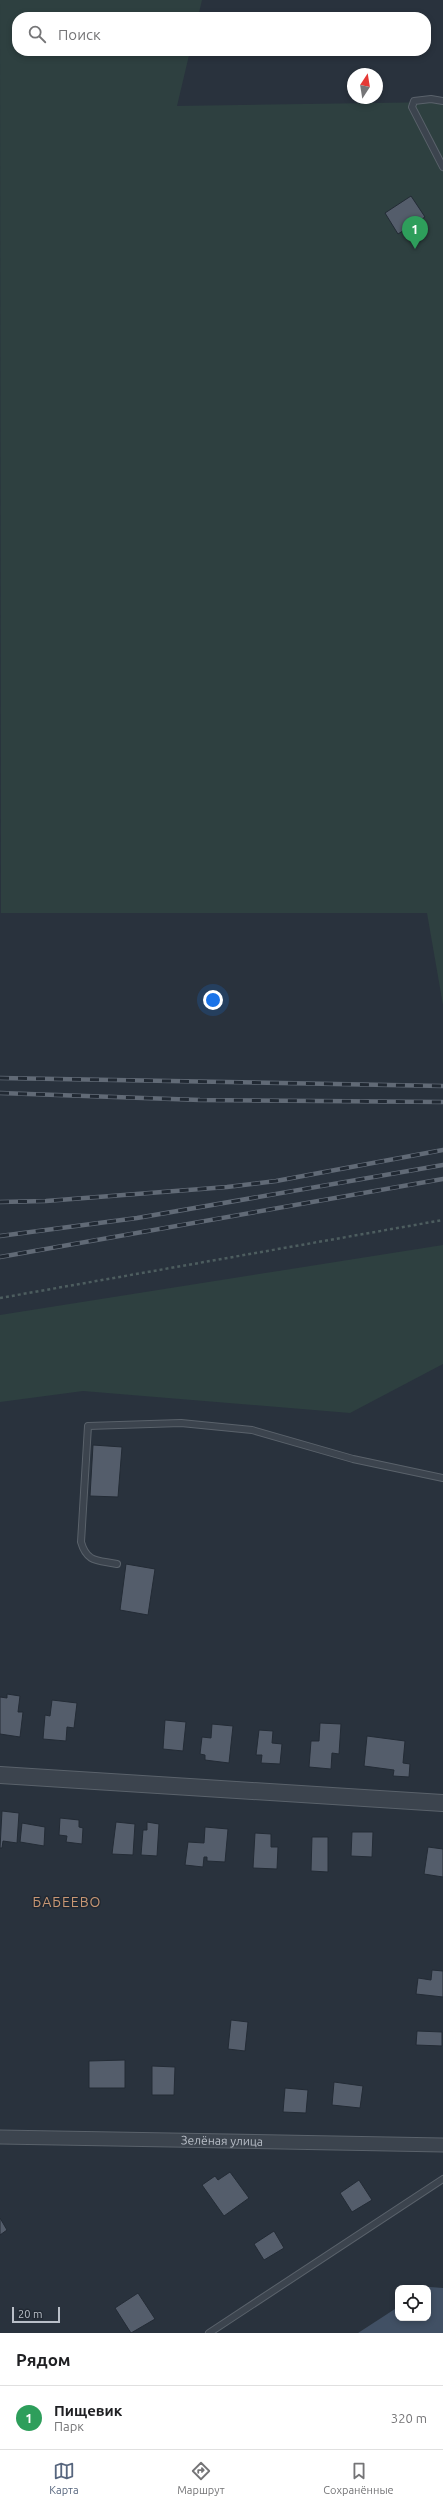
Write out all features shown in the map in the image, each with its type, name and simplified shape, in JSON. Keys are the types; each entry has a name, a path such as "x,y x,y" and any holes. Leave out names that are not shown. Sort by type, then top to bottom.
{"street":[{"path":"0,1776 443,1803"},
{"name":"Зелёная улица","path":"0,2137 443,2145"}],"lane":[{"path":"443,101 431,99 414,101 412,107 443,167"},
{"path":"117,1564 92,1559 85,1554 81,1542 88,1426 181,1424 252,1430 353,1459 443,1478"},
{"path":"210,2333 443,2179"}],"path":[{"path":"0,1298 443,1220"}],"shaded area":[{"path":"0,0 202,0 199,12 12,12 12,56 189,56 177,106 443,102 443,1005 427,913 1,913"},
{"path":"443,1245 443,1364 350,1413 83,1391 0,1402 0,1315"}],"water":[{"path":"431,2287 443,2288 443,2333 358,2333 395,2309 395,2321 431,2321"}],"building":[{"path":"411,196 425,217 398,234 385,213"},
{"path":"93,1445 122,1447 118,1497 90,1496"},
{"path":"126,1564 155,1569 148,1615 120,1610"},
{"path":"7,1694 20,1696 18,1712 23,1712 20,1737 0,1734 0,1697 7,1698"},
{"path":"52,1700 77,1703 74,1728 67,1727 66,1741 43,1739 45,1715 50,1716"},
{"path":"165,1720 186,1722 183,1751 163,1749"},
{"path":"320,1723 341,1724 339,1754 332,1753 331,1769 309,1767 311,1741 319,1741"},
{"path":"212,1724 233,1726 229,1763 205,1760 205,1755 200,1754 202,1737 211,1738"},
{"path":"259,1730 273,1731 272,1743 282,1744 280,1764 261,1763 262,1755 256,1755"},
{"path":"367,1736 405,1741 403,1763 410,1764 409,1777 393,1776 394,1770 364,1766"},
{"path":"2,1811 19,1813 17,1843 3,1841 2,1848 0,1848"},
{"path":"60,1818 79,1820 79,1827 83,1828 82,1844 66,1842 67,1836 59,1835"},
{"path":"116,1822 135,1824 133,1855 112,1854"},
{"path":"147,1822 159,1824 157,1856 141,1855 143,1830 147,1830"},
{"path":"22,1823 45,1827 44,1846 20,1842"},
{"path":"205,1827 228,1829 225,1862 207,1861 207,1857 204,1857 203,1867 185,1865 188,1842 204,1843"},
{"path":"352,1832 373,1832 372,1857 351,1856"},
{"path":"255,1833 271,1834 271,1847 278,1847 277,1869 253,1868"},
{"path":"312,1837 328,1837 328,1872 311,1871"},
{"path":"428,1847 443,1849 443,1877 424,1874"},
{"path":"432,1970 443,1971 443,1997 416,1994 418,1978 431,1980"},
{"path":"231,2020 248,2022 245,2051 228,2049"},
{"path":"417,2031 442,2032 442,2046 416,2045"},
{"path":"125,2060 125,2088 89,2088 89,2061"},
{"path":"152,2066 175,2067 174,2095 152,2095"},
{"path":"334,2082 363,2086 360,2108 332,2105"},
{"path":"285,2088 308,2090 306,2113 283,2112"},
{"path":"230,2172 249,2198 224,2216 202,2185 215,2176 218,2180"},
{"path":"359,2180 372,2200 352,2212 340,2193"},
{"path":"0,2218 7,2230 0,2235"},
{"path":"274,2231 284,2248 264,2260 254,2244"},
{"path":"138,2293 155,2319 131,2333 115,2308"}],"railway":[{"path":"0,1078 443,1086"},
{"path":"0,1093 200,1100 443,1102"},
{"path":"0,1202 46,1201 227,1187 276,1181 443,1150"},
{"path":"0,1236 137,1218 443,1165"},
{"path":"0,1257 443,1179"}],"place":[{"name":"Пищевик","path":"415,249"}],"district":[{"name":"БАБЕЕВО","path":"67,1902"}]}
